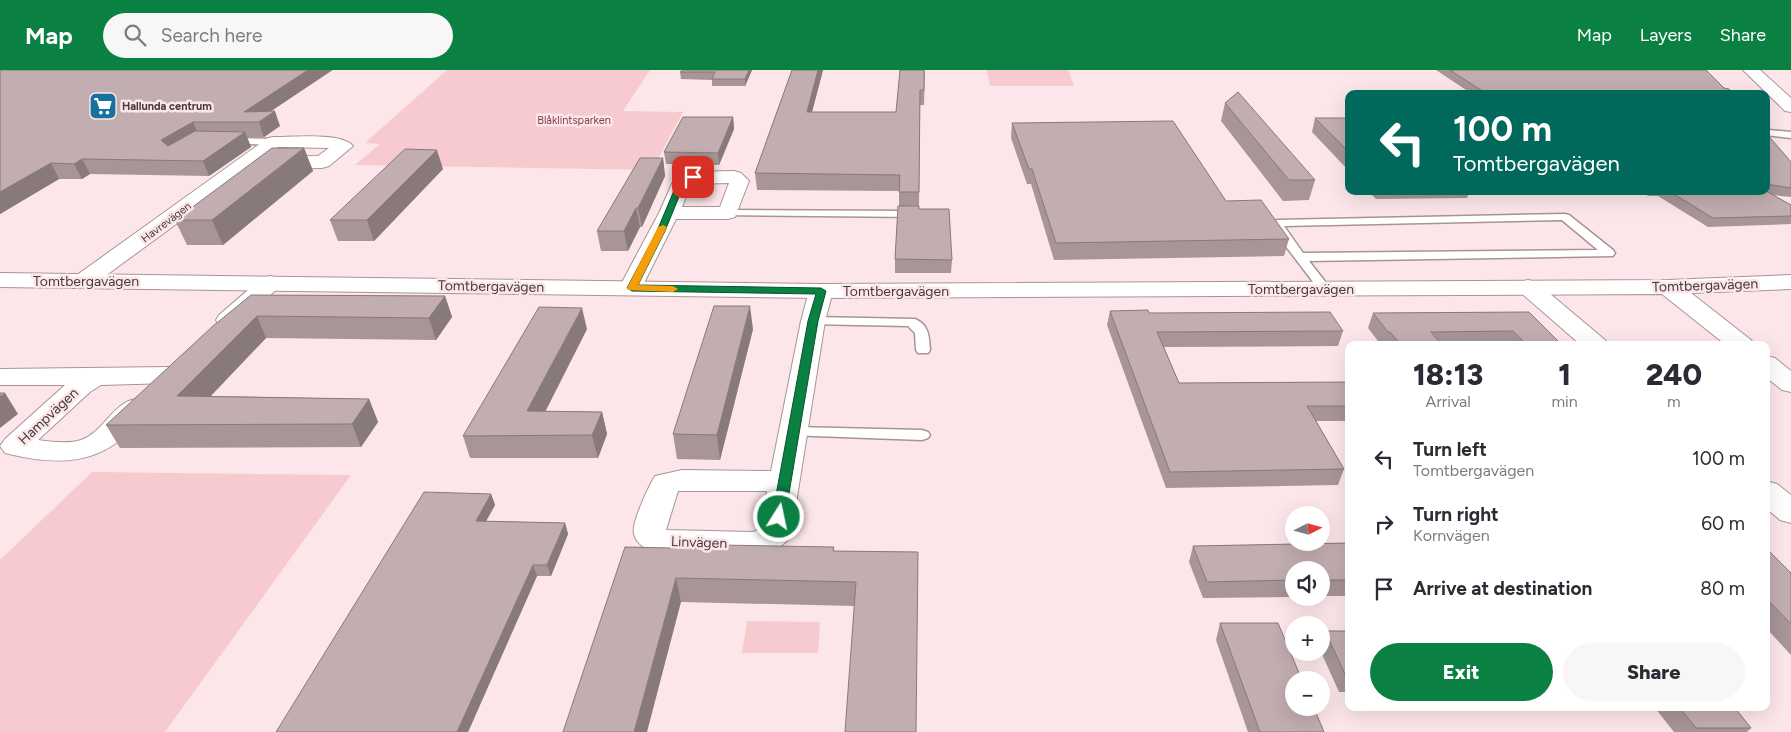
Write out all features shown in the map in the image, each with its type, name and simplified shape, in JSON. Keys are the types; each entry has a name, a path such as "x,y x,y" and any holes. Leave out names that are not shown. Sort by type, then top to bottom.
{"street":[{"path":"1751,70 1791,107"},
{"path":"247,163 322,162 344,146 339,143 274,142"},
{"name":"Havrevägen","path":"85,280 274,142"},
{"path":"632,288 682,181 686,178 734,177 739,181 728,213 669,212"},
{"name":"Tomtbergavägen","path":"0,280 270,282 821,291 1668,287 1791,282"},
{"path":"210,338 270,282"},
{"path":"1528,287 1591,341"},
{"path":"1668,287 1737,341"},
{"path":"785,481 813,321 821,291"},
{"name":"Hampvägen","path":"95,377 80,386 15,446 61,451 92,447 190,356"},
{"path":"1770,367 1791,384"},
{"path":"0,377 170,375"},
{"path":"1770,495 1791,513"},
{"path":"1770,514 1791,513"}],"lane":[{"path":"1770,133 1791,135"},
{"path":"216,141 274,142"},
{"path":"288,163 315,142"},
{"path":"728,213 926,214"},
{"path":"1300,257 1609,253 1565,218 1277,224 1279,230 1324,288"},
{"path":"813,321 910,322 917,324 922,331 922,350"},
{"path":"794,432 922,435"}],"green space":[{"name":"Blåklintsparken","path":"447,70 650,70 623,111 683,112 652,170 355,165 380,144 365,143"},
{"path":"987,70 1068,70 1074,86 990,86"},
{"path":"92,472 351,475 165,732 0,732 0,560"},
{"path":"747,621 820,622 818,653 742,653"}],"building":[{"name":"Hallunda centrum","path":"0,70 308,70 244,112 275,111 259,122 193,122 161,140 168,146 195,131 245,132 203,161 82,159 74,164 51,163 0,192"},
{"path":"682,70 749,70 745,79 712,79 715,72 680,72"},
{"path":"792,70 818,70 807,112 896,112 900,70 924,70 924,90 920,90 919,192 899,192 900,175 755,173"},
{"path":"1450,70 1706,70 1724,88 1730,90 1481,90"},
{"path":"1238,92 1315,180 1289,180 1225,103"},
{"path":"683,117 733,117 718,153 664,152"},
{"path":"1315,118 1345,118 1345,148"},
{"path":"1173,121 1226,201 1261,200 1289,239 1056,243 1032,169 1029,169 1012,123"},
{"path":"1770,138 1791,162 1791,188 1770,185"},
{"path":"272,148 304,148 212,220 175,220"},
{"path":"405,149 437,150 367,220 330,220"},
{"path":"640,158 663,158 638,208 636,208 624,231 597,231"},
{"path":"1770,193 1791,205 1791,216 1713,218 1676,195 1770,195"},
{"path":"898,206 919,206 919,209 949,209 952,260 895,259"},
{"path":"251,295 445,296 429,318 257,316 177,396 369,399 352,424 106,425 213,326"},
{"path":"714,306 750,306 717,435 673,434"},
{"path":"539,307 582,308 527,411 602,412 592,435 463,436"},
{"path":"1148,310 1149,313 1330,312 1343,331 1157,332 1179,383 1345,382 1345,406 1307,406 1344,469 1170,472 1110,311"},
{"path":"1529,312 1558,341 1523,341 1513,331 1431,332 1439,341 1398,341 1373,313"},
{"path":"424,492 491,494 476,521 565,523 547,565 533,565 457,732 276,732"},
{"path":"1330,543 1345,543 1345,580 1330,580 1330,561 1285,561 1285,580 1207,582 1193,546 1285,544 1285,551 1330,551"},
{"path":"720,545 834,547 833,551 918,552 916,732 845,732 856,582 676,578 634,732 563,732 625,547 718,549"},
{"path":"1770,552 1791,573 1791,624 1770,602"},
{"path":"1220,623 1278,623 1285,640 1285,661 1294,661 1298,671 1285,671 1285,716 1317,716 1324,732 1260,732"},
{"path":"1330,631 1345,631 1345,674 1330,642"},
{"path":"1682,711 1737,711 1751,728 1696,728"}],"slow traffic":[{"path":"663,227 632,288 673,289"}],"place":[{"name":"Hallunda centrum","path":"103,106"}],"route":[{"path":"693,177 682,181 661,231 632,288 821,291 813,321 779,517"}]}
